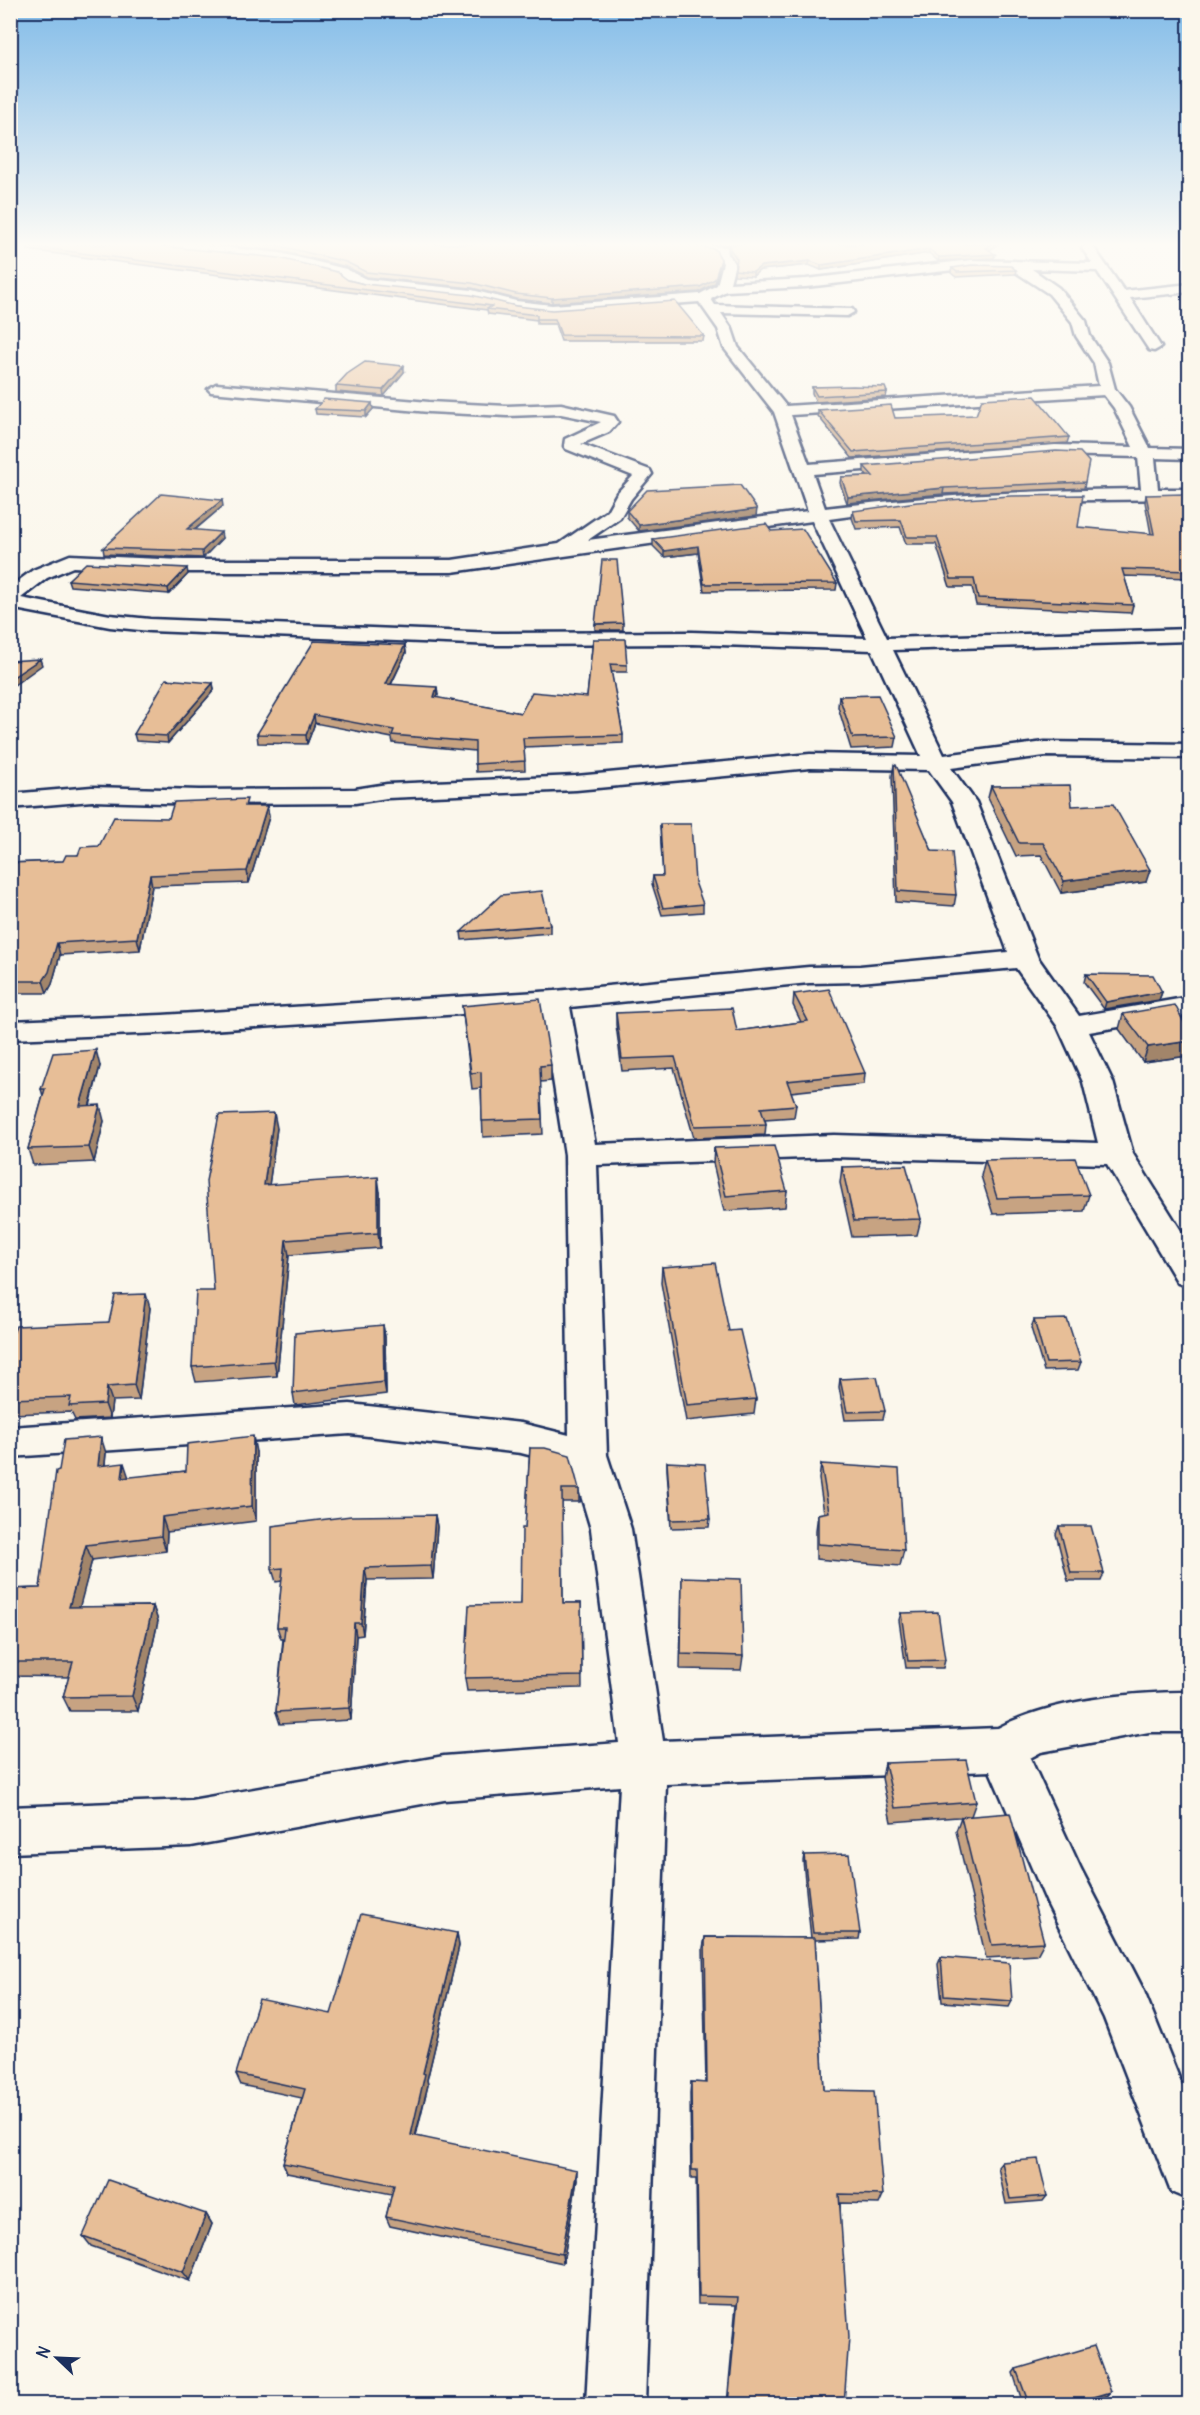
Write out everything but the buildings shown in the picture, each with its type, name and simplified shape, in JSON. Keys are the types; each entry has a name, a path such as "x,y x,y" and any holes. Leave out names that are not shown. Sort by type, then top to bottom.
{"street":[{"path":"738,357 782,411 819,514 936,764 964,802 1024,958 1072,1026 1098,1082 1117,1154 1190,1274"},
{"path":"1097,357 1101,363 1108,390 1121,407 1144,453 1150,493"},
{"path":"216,389 419,407 507,411 561,409 608,419 610,422 603,429 571,442 572,446 644,474 623,497 614,514 558,550"},
{"path":"782,411 1108,390"},
{"path":"803,470 1055,450 1190,454"},
{"path":"10,597 40,574 70,561 183,566 452,566 819,514 951,500 1150,493 1190,494"},
{"path":"10,602 110,621 221,629 496,639 692,638 846,645 1190,635"},
{"path":"10,801 92,794 210,798 355,796 387,791 599,782 810,761 936,764 1045,748 1190,750"},
{"path":"10,1030 162,1024 555,1000 1024,958"},
{"path":"555,1000 580,1155 588,1455 611,1529 644,1763 616,2404"},
{"path":"1072,1026 1190,1006"},
{"path":"580,1155 834,1146 1117,1154"},
{"path":"10,1442 350,1419 522,1438 588,1455"},
{"path":"10,1830 190,1823 444,1778 644,1763 1003,1749 1034,1732 1149,1712 1190,1712"},
{"path":"1003,1749 1064,1886 1125,2007 1190,2173"}]}
